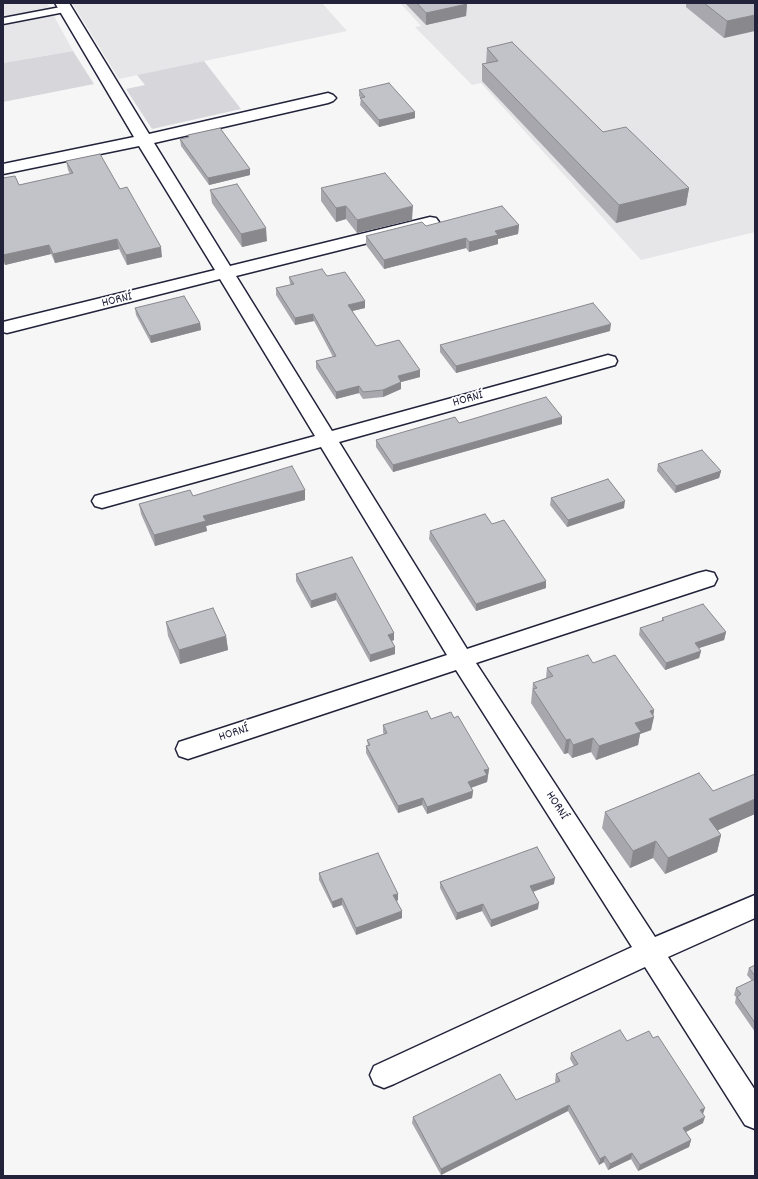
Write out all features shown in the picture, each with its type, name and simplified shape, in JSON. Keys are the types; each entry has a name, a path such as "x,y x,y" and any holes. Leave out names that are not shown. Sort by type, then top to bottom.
{"street":[{"name":"HORNÍ","path":"64,6 144,140 462,660 755,1115"},
{"path":"3,169 144,140 328,98"},
{"name":"HORNÍ","path":"8,327 226,274 430,222"},
{"name":"HORNÍ","path":"102,502 608,361"},
{"name":"HORNÍ","path":"188,749 706,579"},
{"path":"384,1075 650,952 755,906"}],"lane":[{"path":"3,20 64,6"}],"shaded area":[{"path":"3,3 47,3 73,51 3,63"},
{"path":"72,3 322,3 347,31 119,79"},
{"path":"400,3 755,3 755,232 641,260 481,83 472,85 415,27 421,26"},
{"path":"73,51 94,84 3,102 3,63"},
{"path":"204,61 241,109 152,129 126,89 145,85 137,75"}],"building":[{"path":"417,3 466,3 467,4 426,13"},
{"path":"704,3 755,3 755,15 727,21"},
{"path":"512,42 603,132 626,127 689,188 619,205 482,64 498,61 487,48"},
{"path":"389,83 415,112 379,120 360,98 365,97 359,90"},
{"path":"220,128 250,169 208,178 180,139 189,137 188,135"},
{"path":"100,154 120,189 127,187 161,247 126,255 117,239 53,254 49,245 3,255 3,178 15,176 19,185 73,173 66,161"},
{"path":"385,173 413,206 357,220 346,206 336,208 321,188"},
{"path":"237,184 266,228 241,234 210,190"},
{"path":"502,206 519,225 495,231 498,235 469,242 466,238 384,260 366,236 422,222 426,226"},
{"path":"322,269 327,276 345,272 365,301 348,305 376,346 399,340 420,370 398,376 401,382 383,390 363,392 359,386 336,392 316,361 336,356 313,314 295,318 276,288 294,284 289,277"},
{"path":"184,296 200,323 150,336 135,308"},
{"path":"593,303 611,324 456,366 440,345"},
{"path":"546,397 562,417 393,465 376,440 455,417 459,423"},
{"path":"702,450 721,471 676,486 658,464"},
{"path":"292,466 305,490 203,516 206,521 154,535 139,504 190,490 193,496"},
{"path":"608,479 625,501 568,520 551,498"},
{"path":"485,514 492,524 504,520 546,581 476,604 430,531"},
{"path":"352,557 394,633 388,635 395,647 370,655 336,593 311,601 296,574"},
{"path":"703,604 726,632 695,643 701,651 666,663 640,628 664,620 662,618"},
{"path":"213,608 226,636 179,650 166,622"},
{"path":"588,655 593,663 615,655 654,710 650,711 654,717 635,723 641,732 599,746 593,738 573,745 570,739 566,740 533,689 537,688 533,683 553,676 547,668"},
{"path":"427,711 431,719 451,712 454,718 458,716 489,769 484,770 487,775 468,782 473,791 427,807 423,798 398,806 366,746 370,745 367,740 387,733 383,725"},
{"path":"699,773 713,791 755,774 755,799 709,819 721,835 668,858 656,841 633,851 605,812"},
{"path":"537,847 555,878 530,886 539,903 491,920 483,904 457,913 440,882"},
{"path":"378,853 398,894 393,895 402,911 356,928 342,898 332,902 319,873"},
{"path":"755,965 755,976 749,968"},
{"path":"755,979 755,1023 737,997 741,994 736,988"},
{"path":"620,1030 627,1041 649,1031 653,1038 658,1036 705,1108 700,1110 705,1117 683,1128 691,1140 640,1165 632,1153 610,1164 605,1156 600,1159 569,1105 441,1169 413,1117 500,1074 516,1100 560,1081 556,1074 578,1064 571,1053"}]}
